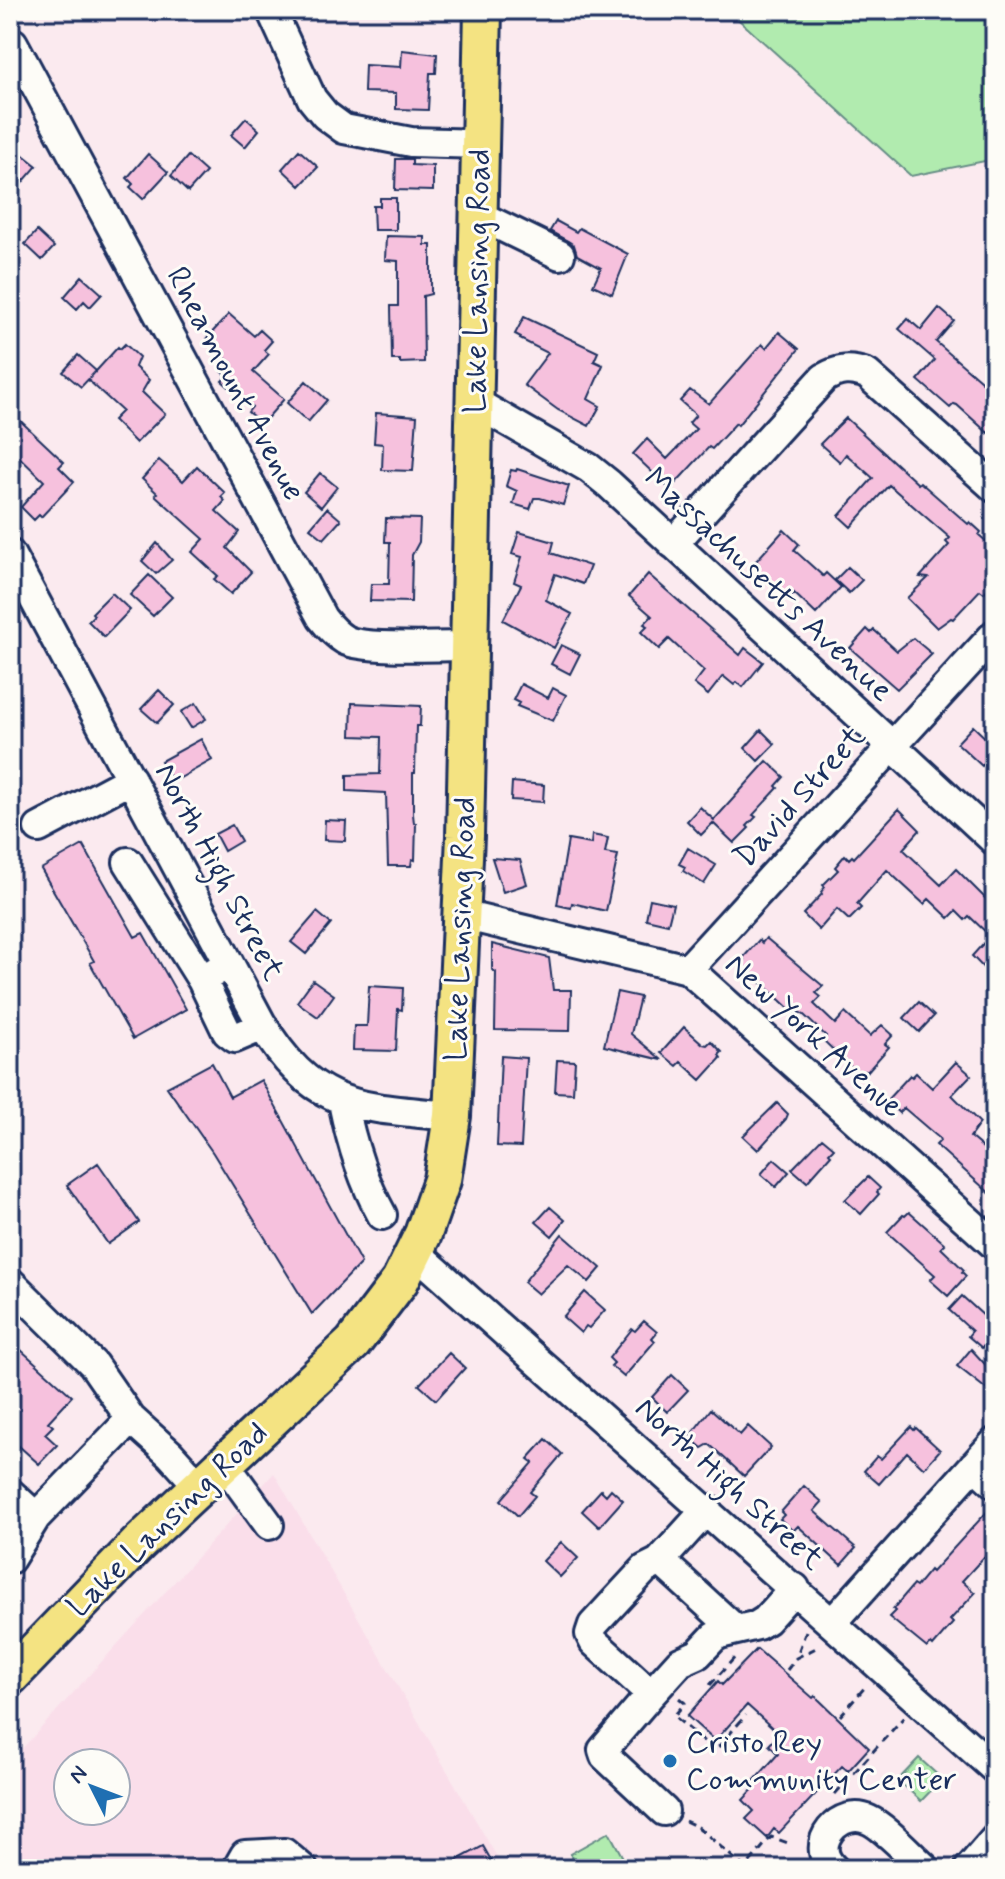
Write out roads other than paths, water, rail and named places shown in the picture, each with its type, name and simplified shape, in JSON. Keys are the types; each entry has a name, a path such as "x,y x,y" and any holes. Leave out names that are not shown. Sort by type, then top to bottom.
{"main road":[{"name":"Lake Lansing Road","path":"10,1677 105,1576 353,1343 390,1296 415,1252 442,1180 452,1116 462,915 483,10"}],"street":[{"path":"271,10 312,99 325,115 344,129 411,142 482,144"},
{"name":"Rheamount Avenue","path":"13,43 322,618 333,632 347,641 364,646 470,646"},
{"path":"480,216 560,255"},
{"path":"673,544 824,378 837,370 854,369 867,374 995,488"},
{"name":"Massachusetts Avenue","path":"476,403 589,468 995,841"},
{"name":"North High Street","path":"10,554 263,1026 290,1065 307,1081 343,1102 378,1109 452,1116"},
{"name":"David Street","path":"688,969 995,634"},
{"path":"39,828 131,779"},
{"path":"128,862 202,980 227,1032 235,1038 263,1026"},
{"name":"New York Avenue","path":"462,915 688,969 995,1245"},
{"path":"202,980 229,963"},
{"path":"343,1102 351,1143 369,1191 382,1215"},
{"name":"North High Street","path":"415,1252 795,1588 821,1632 995,1769"},
{"path":"10,1282 93,1364 131,1419 170,1454 212,1474 269,1525"},
{"path":"10,1559 36,1517 131,1419"},
{"path":"821,1632 985,1474 995,1442"},
{"path":"10,1493 36,1517"},
{"path":"656,1688 594,1642 590,1634 593,1625 645,1569 659,1562 707,1509"},
{"path":"659,1562 736,1630"},
{"path":"664,1811 605,1756 603,1750 680,1662 698,1654 714,1637 766,1620 795,1588"},
{"path":"834,1869 823,1854 823,1844 835,1826 858,1816 871,1820 926,1869"},
{"path":"969,1869 995,1839"},
{"path":"237,1869 245,1855 284,1853 303,1869"}],"place":[{"name":"Cristo Rey Community Center","path":"670,1761"}]}
